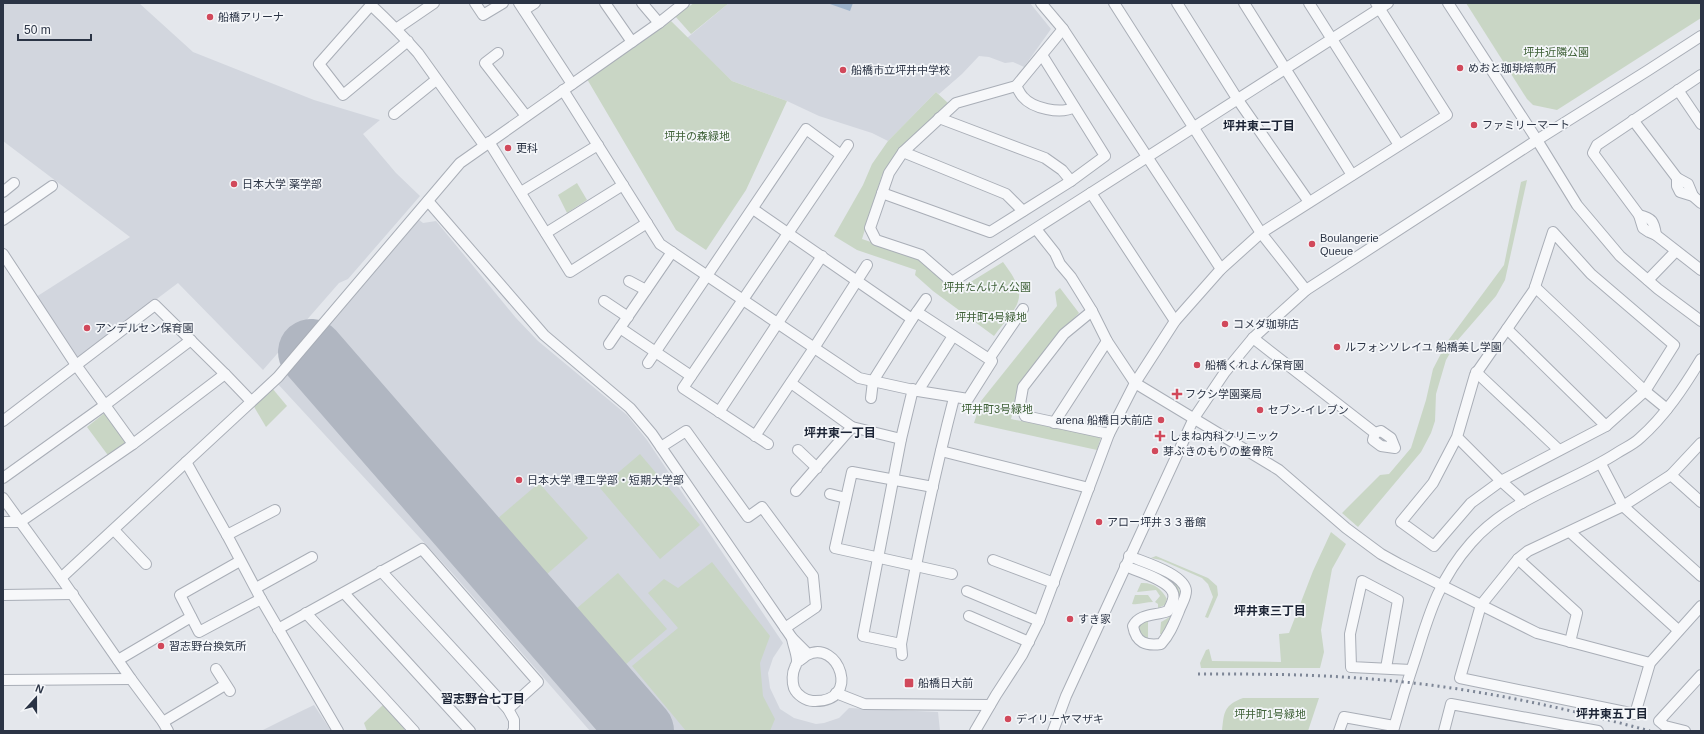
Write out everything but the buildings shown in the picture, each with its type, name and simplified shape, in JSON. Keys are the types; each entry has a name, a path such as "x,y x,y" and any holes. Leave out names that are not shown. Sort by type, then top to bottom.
{"street":[{"path":"396,30 434,3"},
{"path":"475,3 483,15 503,3"},
{"path":"535,3 522,6 568,87 598,144 660,244 859,378 968,400 992,361 953,336 914,315 857,280 753,209"},
{"path":"605,3 632,42"},
{"path":"642,3 659,23"},
{"path":"61,578 278,377 460,163 659,23 684,3"},
{"path":"1041,3 1063,29 1221,269"},
{"path":"1114,3 1261,232 1306,290"},
{"path":"1177,3 1238,100 1309,202"},
{"path":"1244,3 1352,175"},
{"path":"1309,3 1399,145"},
{"path":"1448,3 1537,140 1577,205 1620,256 1701,321"},
{"path":"408,42 343,95 319,64 371,5 408,42 418,53 436,80 486,144 521,192 570,272 647,224"},
{"path":"975,731 1029,642 1054,583 1110,434 1135,383 1175,321 1221,269 1261,232 1447,115 1381,5 1285,70 952,282 921,255 876,240 870,228 889,173 903,152 956,103 1016,86 1063,29"},
{"path":"1053,731 1066,696 1129,556 1194,418 1225,372 1253,338 1306,290 1537,140 1647,72 1701,36"},
{"path":"498,52 485,63 526,116"},
{"path":"882,193 990,232 1071,181 1105,156 1042,55"},
{"path":"1701,75 1597,144 1593,153 1638,215 1651,219 1655,225 1656,235 1701,270"},
{"path":"394,114 436,80"},
{"path":"1016,86 1023,98 1040,107 1056,111 1074,107"},
{"path":"1678,90 1701,124"},
{"path":"939,118 1045,158 1062,170 1071,181"},
{"path":"1634,120 1677,178 1688,184 1693,196 1701,203"},
{"path":"648,363 806,129 841,155"},
{"path":"521,192 598,144"},
{"path":"768,444 683,388 848,145"},
{"path":"903,152 1006,194 1023,211"},
{"path":"3,192 14,183"},
{"path":"546,233 623,184"},
{"path":"3,220 52,186"},
{"path":"1092,193 1175,321"},
{"path":"428,201 544,335 630,408 652,434 792,638 808,654"},
{"path":"1036,228 1055,253 1060,264 1071,277 1092,311 1107,341 1135,383 1279,470 1346,528 1381,554 1441,586 1537,633 1650,663"},
{"path":"1553,232 1591,274 1674,345 1645,391 1606,426 1501,481 1471,503 1434,546 1401,522 1433,483 1458,437 1476,372 1507,329 1535,287 1553,232"},
{"path":"1648,280 1676,251"},
{"path":"609,344 672,252"},
{"path":"3,254 76,365 133,444"},
{"path":"719,412 822,256"},
{"path":"755,436 867,265"},
{"path":"629,281 646,290"},
{"path":"1535,287 1645,391 1668,409"},
{"path":"871,398 873,381 914,315 926,299"},
{"path":"604,301 628,318"},
{"path":"3,421 155,305 249,399"},
{"path":"989,359 1023,308"},
{"path":"1092,311 1064,334 1023,386 1020,404 1025,416 1110,434"},
{"path":"620,328 691,376"},
{"path":"1507,329 1606,426"},
{"path":"953,336 916,390 901,440 863,636 901,650 915,567 954,398"},
{"path":"1253,338 1375,433"},
{"path":"3,478 105,405 191,340"},
{"path":"1054,423 1107,341"},
{"path":"1339,731 1344,717 1394,728 1431,606 1450,570 1481,532 1494,521 1535,495 1601,464 1640,438 1668,409 1686,385 1701,359"},
{"path":"1476,372 1559,450"},
{"path":"3,522 20,522 133,444 225,374"},
{"path":"790,383 852,427 901,440"},
{"path":"796,491 852,427"},
{"path":"661,447 686,431 748,517 762,507 813,576 816,607 785,628"},
{"path":"1458,437 1501,481 1519,497 1522,503"},
{"path":"1701,443 1671,475 1623,506 1528,551 1518,559 1481,605 1460,678 1635,714 1650,663 1701,606"},
{"path":"798,450 817,468"},
{"path":"941,451 1089,488"},
{"path":"186,462 261,599 338,731"},
{"path":"1601,464 1623,506 1701,576"},
{"path":"933,487 852,472 835,548 952,574"},
{"path":"1671,475 1701,502"},
{"path":"830,494 846,498"},
{"path":"3,498 73,594 165,727 228,688 216,669"},
{"path":"227,535 275,510"},
{"path":"114,530 146,564"},
{"path":"1570,532 1678,630"},
{"path":"278,629 422,549 538,682 508,709"},
{"path":"1125,566 1160,580 1169,586 1173,593 1173,601 1168,611 1157,615 1143,616 1137,619 1133,626 1134,633 1140,640 1150,645 1161,644 1167,637 1185,598 1186,590 1175,576 1129,556"},
{"path":"256,588 312,557"},
{"path":"1518,559 1578,612 1570,642"},
{"path":"993,560 1054,583"},
{"path":"240,561 180,595 199,632 261,599"},
{"path":"381,571 508,709 514,720 513,731"},
{"path":"1386,668 1398,600 1362,581 1350,634 1351,667 1411,670"},
{"path":"967,591 1039,621"},
{"path":"344,593 470,731"},
{"path":"3,595 73,594"},
{"path":"306,613 414,731"},
{"path":"970,616 1029,642"},
{"path":"118,660 191,617"},
{"path":"792,638 798,662"},
{"path":"817,652 826,655 833,660 839,666 842,679 836,693 830,699 821,701 809,701 799,694 794,687 792,676 798,662 808,654 817,652"},
{"path":"1685,731 1665,726 1659,721 1701,675"},
{"path":"3,680 131,679"},
{"path":"836,693 864,704 990,705"},
{"path":"1444,731 1451,704 1598,731"}],"shaded area":[{"name":"日本大学 薬学部","path":"3,3 139,3 193,52 314,100 380,120 363,134 396,173 420,196 348,279 339,283 263,370 178,283 77,359 36,297 130,237 3,141"},
{"name":"船橋市立坪井中学校","path":"729,3 1030,3 1051,29 1024,67 1013,62 1005,63 989,57 979,56 962,74 939,94 936,92 888,141 872,133 819,116 787,101 732,81 687,38"},
{"name":"日本大学 理工学部・短期大学部","path":"418,219 423,223 436,221 516,318 538,341 627,415 647,440 783,643 773,658 768,673 770,688 780,709 794,718 816,724 839,718 849,708 938,712 940,731 590,731 454,575 277,383"},
{"path":"314,705 331,731 261,731 285,719"}],"green space":[{"path":"694,3 729,3 691,34 675,16"},
{"name":"坪井近隣公園","path":"1466,3 1701,3 1701,18 1557,110 1533,105 1527,99"},
{"name":"坪井の森緑地","path":"671,21 732,81 787,101 746,190 706,250 676,230 587,79"},
{"name":"坪井町4号緑地","path":"936,92 948,103 899,150 882,175 862,239 921,259 948,281 949,286 956,291 1003,262 1012,274 1019,293 1015,308 994,336 933,291 915,275 916,270 857,250 834,236 863,185 872,164 888,141"},
{"path":"1527,180 1505,280 1496,296 1457,341 1446,360 1436,394 1435,421 1431,433 1421,452 1358,527 1342,513 1380,475 1389,474 1411,448 1426,400 1433,369 1447,342 1504,265 1521,182"},
{"path":"577,183 587,200 567,213 558,195"},
{"name":"坪井町3号緑地","path":"1060,288 1079,313 1058,336 1020,384 1011,419 1101,437 1097,450 974,423 981,401 1057,306 1055,292"},
{"path":"272,388 287,406 266,427 253,405"},
{"path":"107,411 129,444 110,458 87,427"},
{"path":"640,454 700,525 660,559 600,488"},
{"path":"539,483 588,538 546,575 497,519"},
{"path":"1331,532 1346,544 1332,569 1321,630 1324,652 1320,668 1201,668 1200,663 1206,650 1209,649 1212,661 1281,662 1279,634 1289,633 1313,571"},
{"path":"1156,556 1208,578 1217,586 1218,595 1208,618 1205,617 1213,597 1208,584 1202,578 1161,560 1151,558"},
{"path":"712,562 770,636 760,663 763,696 775,719 770,731 686,731 632,666 678,628 648,593 664,579 678,588"},
{"path":"1148,567 1170,578 1178,586 1181,598 1174,612 1178,599 1178,592 1172,582 1147,569"},
{"path":"618,573 667,629 625,665 576,609"},
{"path":"1141,583 1153,585 1160,589 1167,599 1165,605 1158,608 1158,604 1155,602 1160,596 1156,590 1137,592"},
{"path":"1135,595 1148,595 1153,602 1132,604"},
{"path":"1174,612 1163,634 1160,634 1161,622"},
{"path":"1143,621 1148,621 1148,638 1141,637 1138,628"},
{"name":"坪井町1号緑地","path":"1243,698 1319,698 1308,731 1222,731 1223,719 1226,710 1232,703"},
{"path":"384,704 406,727 403,731 367,731 364,723"}],"water":[{"path":"827,3 853,3 850,11"}],"runway":[{"path":"311,352 641,731"}],"railway":[{"path":"1198,674 1328,676 1406,682 1477,692 1547,705 1650,731"}],"place":[{"name":"船橋アリーナ","path":"210,17"},
{"name":"めおと珈琲焙煎所","path":"1460,68"},
{"name":"船橋市立坪井中学校","path":"843,70"},
{"name":"ファミリーマート","path":"1474,125"},
{"name":"更科","path":"508,148"},
{"name":"日本大学 薬学部","path":"234,184"},
{"name":"Boulangerie Queue","path":"1312,244"},
{"name":"コメダ珈琲店","path":"1225,324"},
{"name":"アンデルセン保育園","path":"87,328"},
{"name":"ルフォンソレイユ 船橋美し学園","path":"1337,347"},
{"name":"船橋くれよん保育園","path":"1197,365"},
{"name":"フクシ学園薬局","path":"1177,394"},
{"name":"セブン-イレブン","path":"1260,410"},
{"name":"arena 船橋日大前店","path":"1161,420"},
{"name":"しまね内科クリニック","path":"1160,436"},
{"name":"芽ぶきのもりの整骨院","path":"1155,451"},
{"name":"日本大学 理工学部・短期大学部","path":"519,480"},
{"name":"アロー坪井３３番館","path":"1099,522"},
{"name":"すき家","path":"1070,619"},
{"name":"習志野台換気所","path":"161,646"},
{"name":"船橋日大前","path":"909,683"},
{"name":"デイリーヤマザキ","path":"1008,719"}],"district":[{"name":"坪井東二丁目","path":"1259,126"},
{"name":"坪井東一丁目","path":"840,433"},
{"name":"坪井東三丁目","path":"1270,611"},
{"name":"習志野台七丁目","path":"483,699"},
{"name":"坪井東五丁目","path":"1612,714"}],"park label":[{"name":"坪井たんけん公園","path":"987,287"}]}
